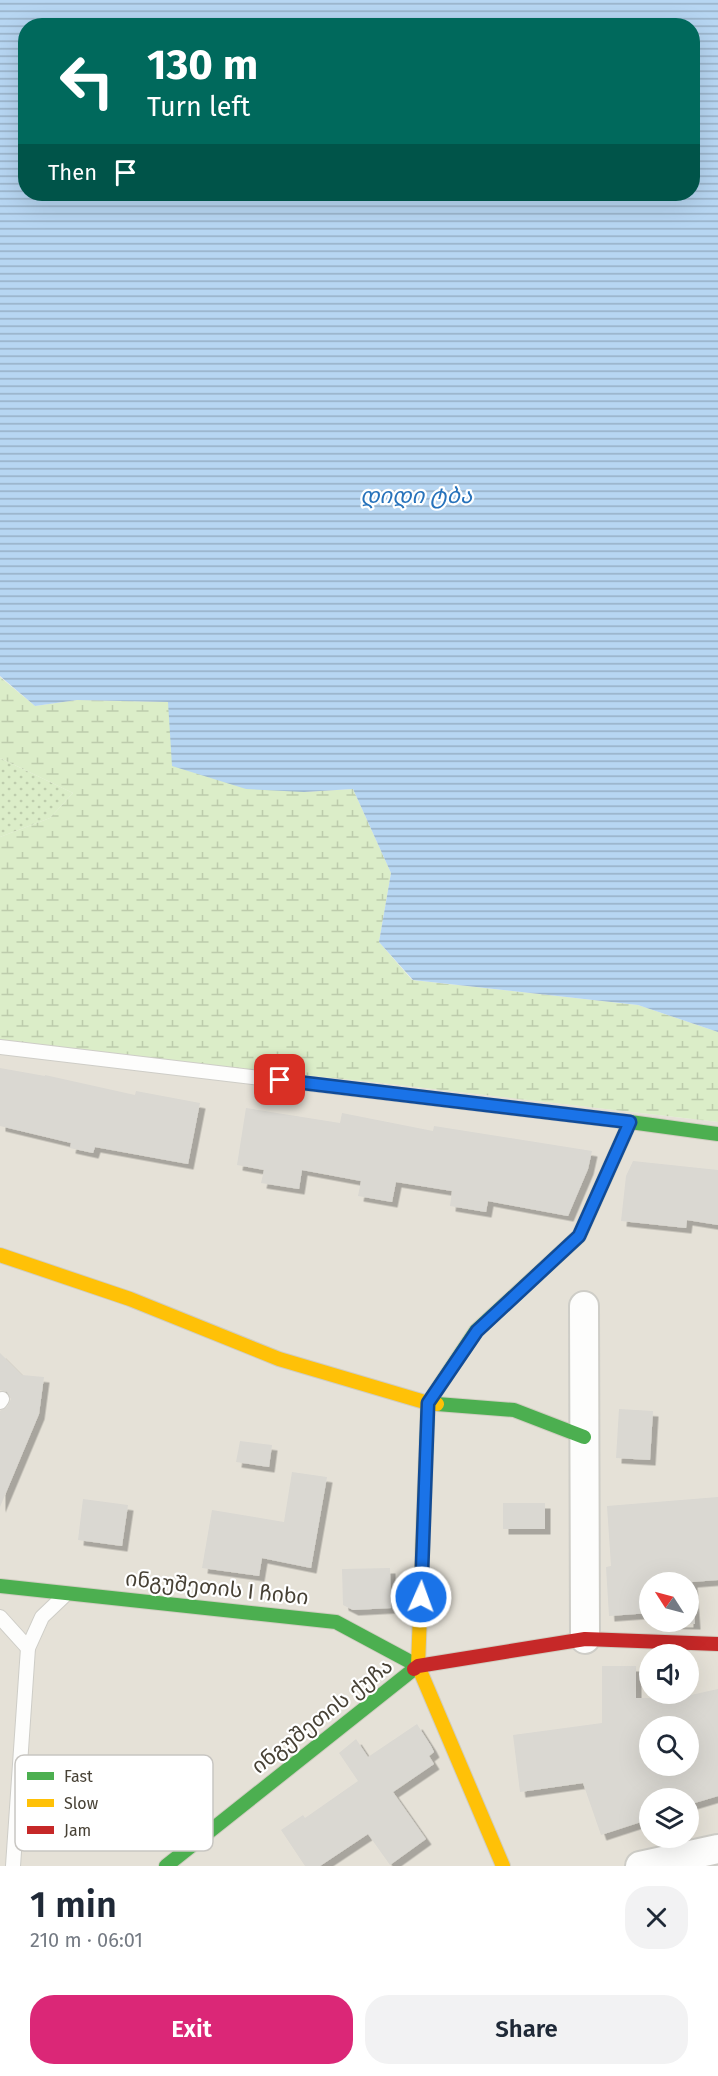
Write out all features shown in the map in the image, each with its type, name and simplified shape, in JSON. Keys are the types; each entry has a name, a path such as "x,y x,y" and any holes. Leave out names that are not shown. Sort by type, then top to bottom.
{"street":[{"path":"718,1134 630,1122 579,1236 477,1331 428,1403 418,1666 585,1639 718,1644"},
{"path":"0,1256 130,1299 279,1359 428,1403 514,1410 584,1437"},
{"path":"584,1306 585,1639"},
{"name":"ინგუშეთის I ჩიხი","path":"0,1586 336,1622 418,1666"},
{"name":"ინგუშეთის ქუჩა","path":"213,1829 418,1666 503,1866"},
{"path":"640,1866 718,1849"},
{"name":"ინგუშეთის ქუჩა","path":"166,1866 185,1851"}],"lane":[{"path":"0,1047 630,1122"},
{"path":"21,1755 28,1648 42,1617 67,1593"},
{"path":"0,1617 28,1648"},
{"path":"13,1866 15,1837"}],"shaded area":[{"path":"0,1041 718,1122 718,1866 0,1866"}],"green space":[{"path":"0,677 35,706 77,700 168,702 304,792 353,789 391,873 379,942 412,980 638,1005 718,1032 718,1122 372,1082 89,1053 0,1041 0,837 50,818 73,793 0,758"},
{"path":"0,758 73,793 50,818 0,837"}],"water":[{"name":"დიდი ტბა","path":"0,0 718,0 718,1032 638,1005 413,980 379,942 391,873 353,789 304,792 246,789 172,766 168,702 77,700 35,706 0,676"}],"building":[{"path":"0,1068 45,1075 135,1095 136,1091 200,1103 188,1164 95,1147 93,1153 70,1148 71,1143 0,1126"},
{"path":"246,1108 340,1123 342,1113 433,1131 434,1126 592,1151 588,1169 568,1216 488,1201 486,1212 450,1206 452,1191 396,1182 392,1202 358,1196 361,1181 302,1170 299,1189 261,1183 264,1170 237,1165"},
{"path":"633,1161 718,1170 718,1225 687,1220 686,1228 621,1221 626,1176"},
{"path":"0,1353 22,1375 44,1377 39,1414 0,1507 0,1411 7,1407 11,1399 7,1392 0,1390"},
{"path":"619,1409 653,1411 650,1460 616,1458"},
{"path":"240,1441 272,1445 269,1467 236,1462"},
{"path":"292,1472 327,1477 311,1568 262,1558 259,1576 202,1568 212,1510 284,1522"},
{"path":"718,1497 718,1580 699,1581 699,1572 639,1572 639,1614 609,1616 606,1567 611,1566 607,1506"},
{"path":"83,1499 128,1505 122,1546 78,1540"},
{"path":"503,1503 545,1503 545,1529 503,1529"},
{"path":"390,1568 391,1608 353,1610 343,1605 342,1569"},
{"path":"602,1666 636,1666 636,1698 639,1698 639,1704 699,1704 699,1693 718,1689 718,1796 699,1802 699,1788 639,1788 639,1823 601,1835 583,1783 520,1792 513,1735 602,1723"},
{"path":"417,1724 434,1752 429,1756 434,1764 393,1792 426,1839 390,1865 368,1834 320,1866 305,1866 281,1830 303,1815 305,1818 358,1781 339,1753 356,1739 368,1757"}],"traffic: fast":[{"path":"426,1456 428,1403 476,1331 579,1236 630,1122 718,1134"},
{"path":"437,1404 514,1410 584,1437"},
{"path":"0,1586 336,1622 418,1666"},
{"path":"213,1829 414,1669"},
{"path":"166,1866 185,1851"}],"traffic: slow":[{"path":"0,1255 130,1299 279,1359 437,1404"},
{"path":"426,1456 418,1666 503,1866"}],"traffic: jam":[{"path":"414,1669 418,1666 585,1639 718,1644"}],"route":[{"path":"280,1080 630,1122 579,1236 477,1331 428,1403 421,1597"}]}
